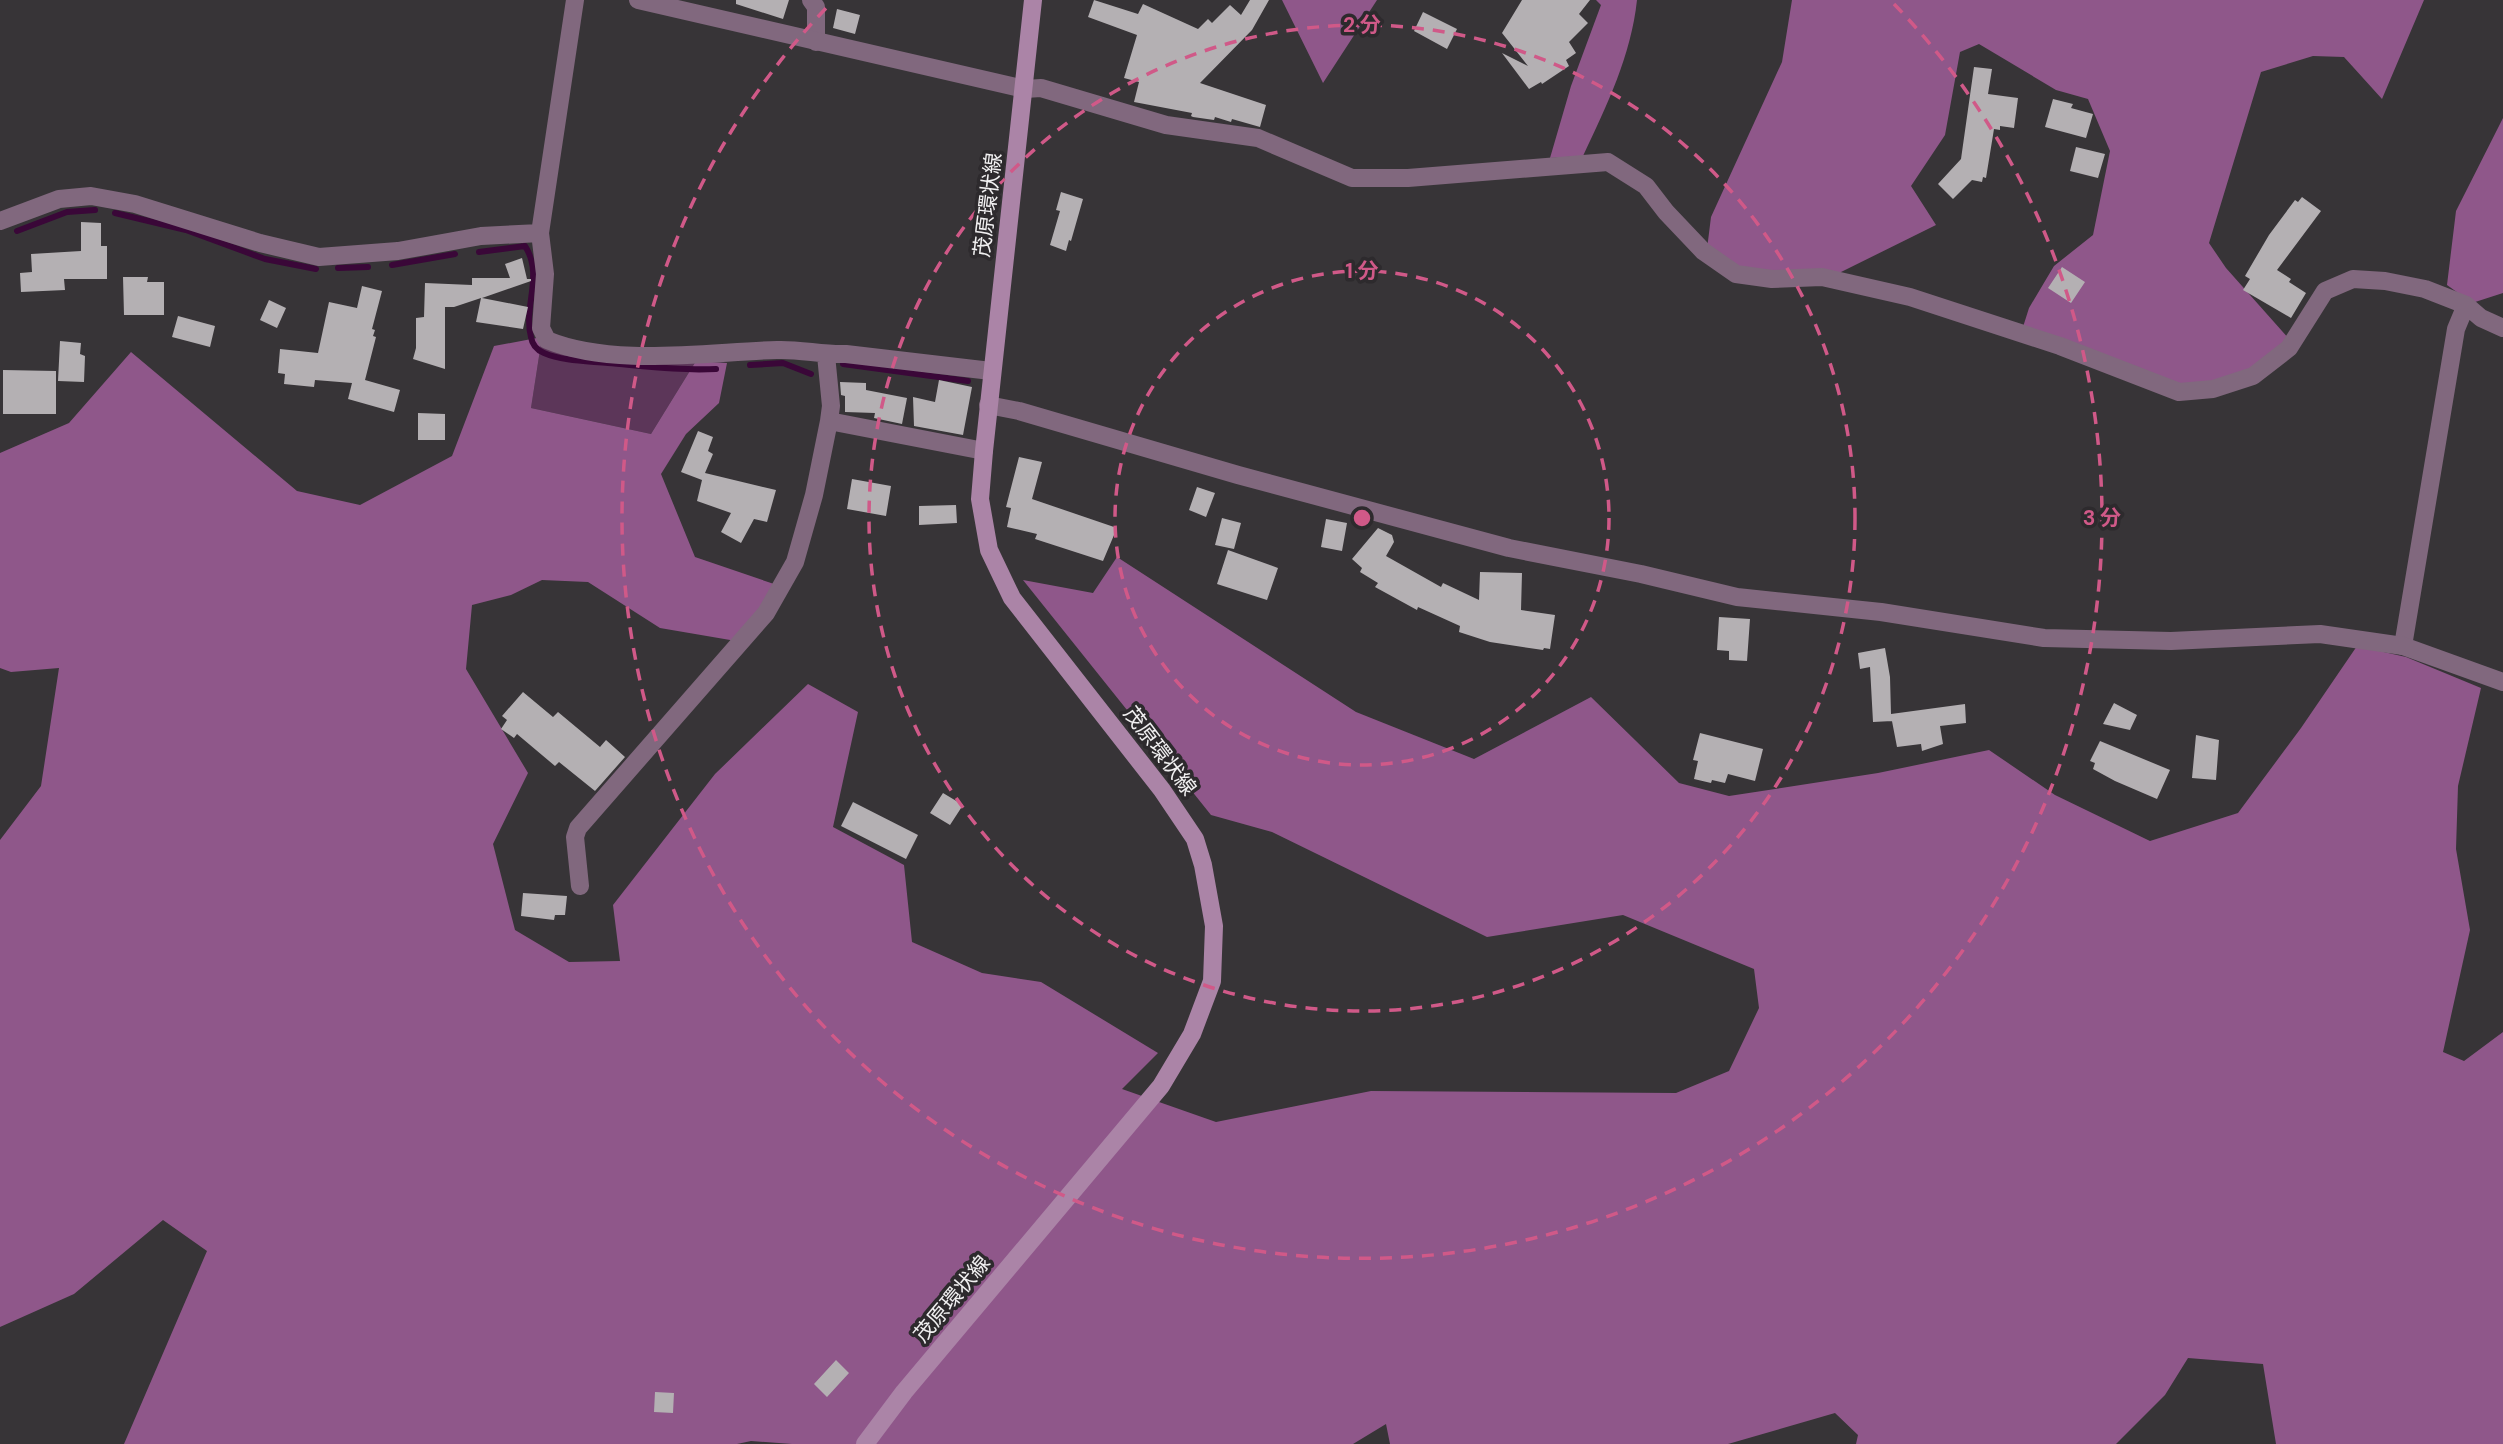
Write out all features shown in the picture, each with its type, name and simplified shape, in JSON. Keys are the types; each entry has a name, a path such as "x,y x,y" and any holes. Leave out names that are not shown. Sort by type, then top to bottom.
{"main road":[{"name":"茂原環状線","path":"865,1444 904,1392 1161,1086 1192,1034 1213,981 1214,926 1203,864 1195,839 1162,790 1012,598 989,550 980,499 991,371 1033,0"}],"street":[{"path":"575,0 540,233 545,274 541,328 547,340 566,348 605,353 685,356 780,350 826,355 846,354 991,371"},
{"path":"638,0 1025,89 1041,88 1166,125 1258,138 1352,178 1408,178 1608,162 1646,186 1666,212 1703,251 1736,274 1772,279 1822,278 1910,297 2060,345 2179,392 2213,390 2252,376 2290,348 2325,291 2353,279 2385,281 2425,289 2466,305 2480,318 2503,328"},
{"path":"811,0 817,7 816,42"},
{"path":"0,221 59,199 91,196 135,204 260,243 319,257 398,251 481,236 540,233"},
{"path":"2403,646 2456,329 2466,305"},
{"path":"580,886 575,837 578,828 766,613 795,562 814,495 829,421 831,406 826,355"},
{"path":"988,405 1019,411 1238,475 1509,548 1641,574 1737,597 1881,612 2044,638 2171,641 2320,634 2403,646 2503,682"},
{"path":"829,421 984,451"}],"shaded area":[{"path":"1282,0 1377,0 1323,83"},
{"path":"1596,0 1637,0 1624,61 1583,156 1550,158 1571,86 1601,5"},
{"path":"1792,0 2424,0 2382,99 2344,57 2313,56 2261,72 2209,243 2226,268 2289,339 2254,368 2211,383 2179,386 2023,327 2029,308 2054,266 2093,235 2110,151 2088,99 2056,90 1979,44 1960,52 1945,135 1911,186 1936,225 1837,274 1767,272 1739,268 1707,249 1711,217 1782,62"},
{"path":"2503,118 2503,293 2472,303 2447,285 2456,211"},
{"path":"542,337 696,361 651,434 531,408"},
{"path":"542,337 531,408 651,434 696,361 727,363 719,403 686,434 661,474 695,557 774,584 736,641 660,628 588,582 542,580 511,595 472,605 466,669 528,773 493,844 515,930 569,962 620,961 613,905 715,774 808,684 858,712 833,827 904,865 912,942 982,973 1041,982 1158,1053 1122,1089 1216,1122 1371,1091 1676,1093 1729,1071 1759,1008 1754,969 1623,915 1487,937 1272,832 1211,815 1023,580 1093,593 1117,557 1356,712 1474,759 1591,697 1679,783 1729,796 1878,773 1989,750 2055,795 2150,841 2238,813 2357,646 2406,657 2481,688 2458,786 2456,849 2470,930 2443,1052 2464,1061 2503,1032 2503,1444 2276,1444 2263,1364 2188,1358 2165,1395 2116,1444 1856,1444 1858,1435 1835,1413 1728,1444 1390,1444 1386,1424 1353,1444 792,1444 751,1441 737,1444 124,1444 207,1251 163,1220 74,1294 0,1327 0,840 41,786 59,668 11,672 0,668 0,453 69,423 131,352 297,491 360,505 452,456 494,346"}],"building":[{"path":"736,0 789,0 783,19 736,4"},
{"path":"1094,0 1138,14 1143,4 1198,29 1208,19 1212,23 1230,5 1241,15 1250,0 1269,0 1252,30 1200,83 1266,105 1260,127 1232,119 1231,122 1215,117 1214,120 1193,117 1192,113 1134,102 1139,82 1124,78 1137,35 1088,17"},
{"path":"1522,0 1590,0 1579,14 1588,23 1569,42 1576,53 1566,60 1569,66 1542,84 1541,82 1529,89 1502,53 1528,66 1502,33"},
{"path":"837,9 860,15 855,34 833,28"},
{"path":"1423,12 1457,29 1447,49 1414,31"},
{"path":"1974,67 1992,69 1988,94 2018,98 2014,128 2000,126 2000,130 1994,129 1986,178 1983,177 1982,182 1972,180 1953,199 1938,184 1961,159"},
{"path":"2053,99 2073,104 2071,108 2093,114 2086,138 2045,127"},
{"path":"2076,147 2105,154 2098,178 2070,171"},
{"path":"1061,192 1083,199 1066,251 1050,245 1060,211 1056,210"},
{"path":"2302,197 2321,211 2277,270 2306,293 2291,318 2243,290 2250,279 2245,276 2269,235 2295,200 2298,202"},
{"path":"81,222 101,223 101,246 107,246 107,279 64,279 65,290 21,292 20,273 32,272 31,254 81,251"},
{"path":"522,258 527,279 531,281 482,298 528,307 523,329 476,322 481,298 454,307 445,307 445,369 413,359 416,348 416,318 424,317 425,283 472,285 472,278 510,278 505,264"},
{"path":"2062,267 2085,282 2071,303 2048,288"},
{"path":"123,277 148,277 147,282 164,282 164,315 124,315"},
{"path":"362,286 382,291 372,329 375,330 373,336 376,337 365,380 400,390 394,412 348,399 352,383 315,380 314,387 284,384 285,374 278,373 280,349 318,353 329,302 357,308"},
{"path":"269,300 286,308 277,328 260,320"},
{"path":"178,316 215,326 210,347 172,337"},
{"path":"60,341 81,343 80,354 85,356 84,382 58,381"},
{"path":"3,370 56,371 56,414 3,414"},
{"path":"939,380 972,387 963,435 914,426 913,397 935,402"},
{"path":"840,382 866,383 866,390 907,398 902,424 874,418 875,413 845,412 845,396 841,395"},
{"path":"418,413 445,414 445,440 418,440"},
{"path":"698,431 713,437 708,451 713,454 705,473 776,490 767,522 754,519 741,543 721,532 731,513 697,501 702,480 681,472"},
{"path":"1019,457 1042,462 1032,499 1117,528 1103,561 1035,539 1037,534 1007,527 1011,508 1006,507"},
{"path":"852,479 891,486 886,516 847,509"},
{"path":"1197,487 1215,493 1206,517 1189,510"},
{"path":"956,505 957,523 919,525 919,506"},
{"path":"1222,518 1241,523 1234,549 1215,545"},
{"path":"1326,519 1347,523 1342,551 1321,547"},
{"path":"1378,528 1392,535 1394,542 1386,556 1441,587 1443,583 1479,600 1480,572 1522,573 1521,610 1555,615 1550,649 1490,642 1459,632 1460,626 1418,607 1417,610 1375,587 1378,583 1360,572 1362,568 1352,559"},
{"path":"1228,550 1278,568 1267,600 1217,584"},
{"path":"1719,617 1750,619 1747,661 1729,660 1729,651 1717,650"},
{"path":"1885,648 1890,677 1891,714 1965,704 1966,723 1940,726 1943,744 1922,751 1921,744 1897,747 1892,721 1873,722 1870,667 1860,669 1858,653"},
{"path":"523,692 553,717 558,712 600,747 606,740 625,757 595,791 559,762 555,766 517,734 514,738 501,729 507,720 502,716"},
{"path":"2114,703 2137,715 2130,730 2103,724"},
{"path":"1700,733 1763,749 1755,781 1728,774 1725,783 1694,779 1698,761 1693,760"},
{"path":"2196,735 2219,740 2216,780 2192,778"},
{"path":"2100,741 2170,770 2157,799 2093,769 2095,763 2090,761"},
{"path":"943,793 963,805 950,825 930,813"},
{"path":"853,802 918,835 906,859 841,826"},
{"path":"523,893 567,896 565,915 555,915 554,920 521,916"},
{"path":"836,1360 849,1373 827,1397 814,1384"},
{"path":"655,1392 674,1393 673,1413 654,1412"}],"waterway":[{"path":"17,231 67,212 95,210"},
{"path":"115,213 186,230 265,259 316,269"},
{"path":"479,252 525,246 533,268 529,314 531,337 535,346 544,353 583,361 676,369 716,369"},
{"path":"392,265 455,254"},
{"path":"338,268 368,267"},
{"path":"750,365 783,363 811,374"},
{"path":"843,364 968,381"}]}
